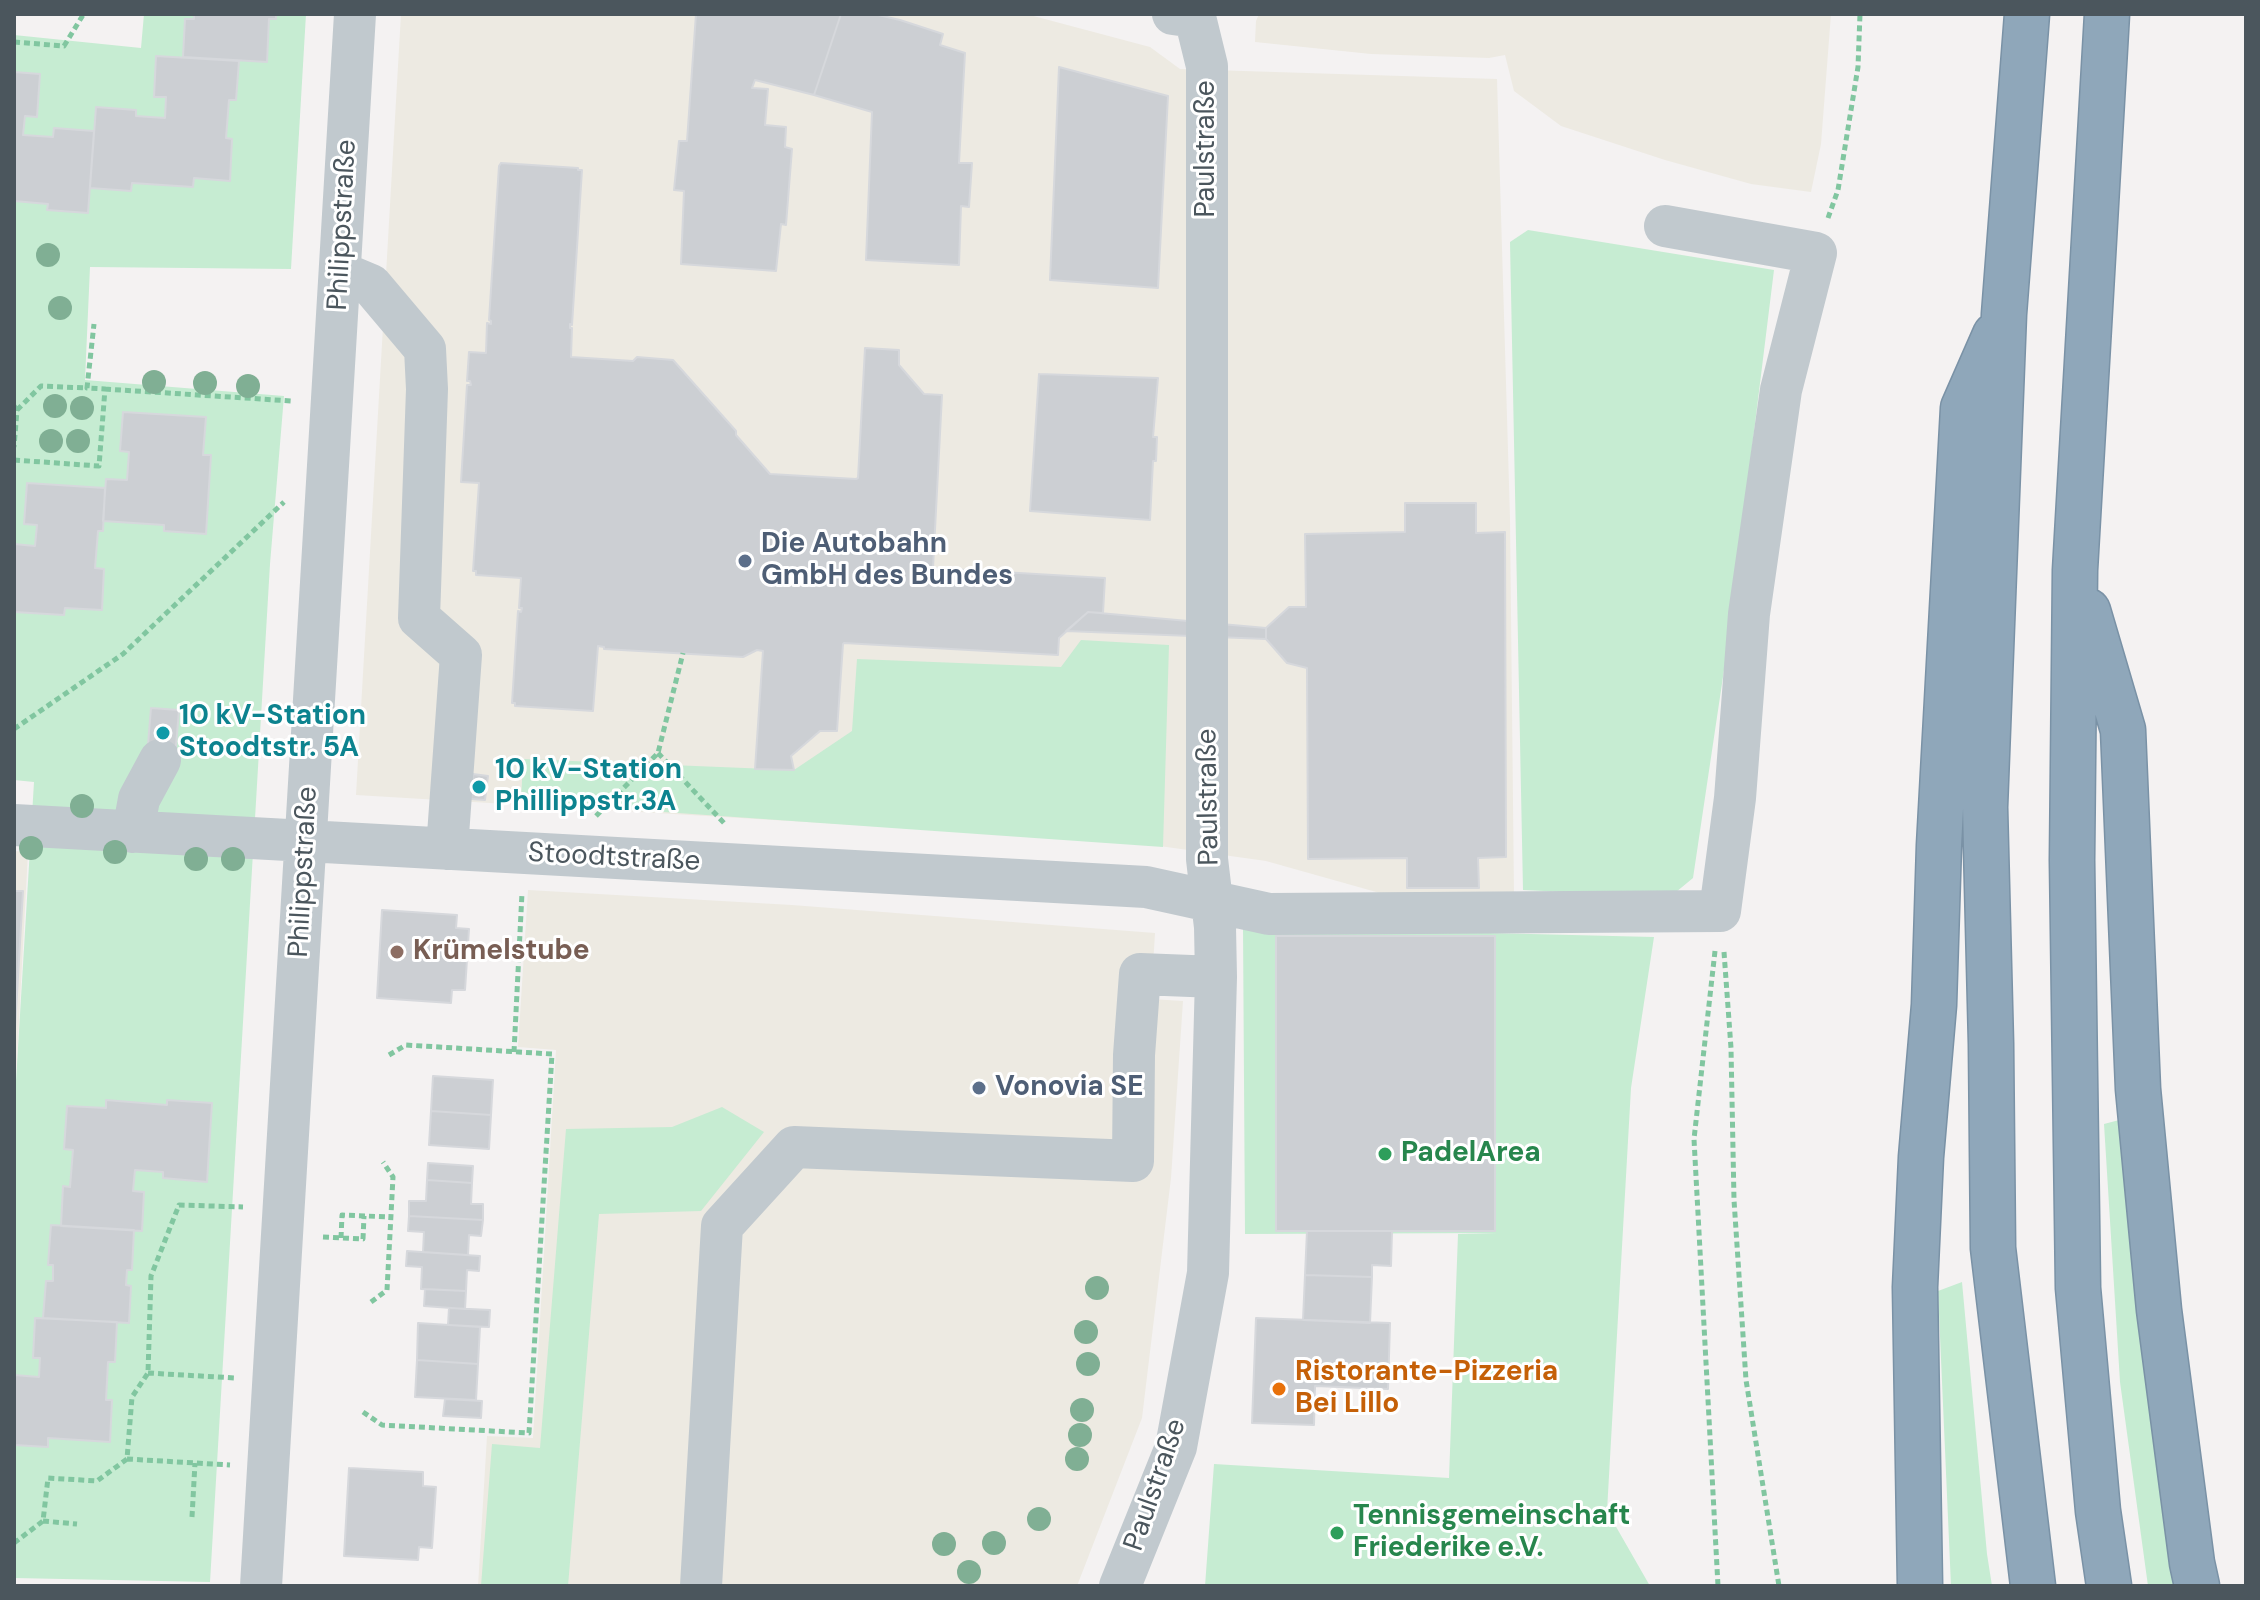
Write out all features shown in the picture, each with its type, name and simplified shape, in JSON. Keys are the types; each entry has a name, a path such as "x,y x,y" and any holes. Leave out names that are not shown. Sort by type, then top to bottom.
{"highway":[{"path":"2027,14 2004,314 1985,807 1993,1248 2033,1586"},
{"path":"2107,14 2075,570 2072,860 2078,1288 2098,1511 2109,1586"},
{"path":"1920,1586 1915,1287 1921,1157 1934,1005 1939,845 1963,408 2004,314"},
{"path":"2075,570 2123,730 2138,1089 2159,1310 2197,1586"}],"street":[{"name":"Philippstraße","path":"261,1586 306,841 308,537 340,272 355,14"},
{"name":"Paulstraße","path":"1120,1586 1176,1447 1208,1273 1216,977 1207,859 1207,66 1189,15"},
{"path":"1665,226 1816,253 1778,405 1749,614 1735,798 1720,911"},
{"path":"340,272 371,285 425,349 427,389 419,618 461,655 447,849"},
{"path":"133,832 139,799 160,760"},
{"name":"Stoodtstraße","path":"14,825 1146,887 1269,914 1720,911"},
{"path":"701,1586 722,1226 794,1147 1133,1161 1134,1055 1140,974 1216,977"}],"path":[{"path":"1816,253 1838,190 1858,67 1860,14"},
{"path":"14,42 64,46 83,15"},
{"path":"87,388 94,324"},
{"path":"14,447 15,408 41,386 299,401"},
{"path":"14,460 99,466 105,389"},
{"path":"14,729 123,654 294,493"},
{"path":"559,855 658,753 683,653"},
{"path":"658,753 719,818"},
{"path":"514,1052 523,887"},
{"path":"1718,1586 1694,1139 1720,911"},
{"path":"1720,911 1731,1048 1734,1200 1746,1380 1779,1586"},
{"path":"363,1412 382,1425 529,1433 552,1054 406,1045 389,1055"},
{"path":"371,1302 387,1290 393,1177 383,1162"},
{"path":"127,1459 132,1397 148,1373 151,1276 179,1205 284,1210"},
{"path":"341,1238 342,1215 391,1217"},
{"path":"317,1237 363,1239 364,1216"},
{"path":"148,1373 236,1378"},
{"path":"43,1521 48,1478 97,1481 127,1459 231,1465"},
{"path":"192,1517 195,1463"},
{"path":"14,1543 43,1521 77,1524"}],"shaded area":[{"path":"401,14 1026,14 1150,47 1180,69 1497,79 1510,518 1514,896 1394,897 1266,861 1124,841 356,795"},
{"path":"1259,14 1831,14 1821,144 1811,192 1751,184 1561,126 1514,91 1505,55 1489,58 1371,54 1255,42"},
{"path":"14,851 28,852 14,1114"},
{"path":"528,890 792,905 1155,933 1151,999 1183,1001 1171,1178 1142,1418 1077,1586 478,1586 487,1436 533,1438 556,1050 518,1047"}],"green space":[{"path":"144,14 306,14 291,269 90,267 85,380 284,396 270,564 210,1582 14,1578 14,1114 34,782 14,780 14,35 141,48"},
{"path":"1528,230 1774,270 1727,650 1693,878 1670,897 1523,890 1510,242"},
{"path":"1081,640 1169,645 1163,847 521,802 523,759 794,770 852,731 857,659 1061,667"},
{"path":"1243,927 1654,937 1631,1088 1607,1511 1650,1586 1205,1586 1214,1464 1449,1478 1458,1234 1497,1233 1245,1234"},
{"path":"722,1107 764,1132 701,1211 599,1214 568,1586 481,1586 492,1444 540,1448 566,1129 672,1127"},
{"path":"2123,1119 2180,1586 2148,1586 2120,1382 2104,1124"},
{"path":"1962,1282 1992,1586 1951,1586 1938,1291"}],"building":[{"path":"194,14 276,14 276,19 269,19 267,62 183,57 185,19 194,19"},
{"path":"696,14 841,14 814,95 755,80 752,88 768,89 765,125 786,127 785,147 792,149 786,225 781,224 776,271 681,264 684,191 674,190 679,141 687,141"},
{"path":"841,14 874,14 900,20 943,34 940,45 965,53 959,163 972,163 969,207 961,206 959,265 866,260 872,112 814,95"},
{"path":"156,56 239,61 236,100 229,100 226,138 232,139 230,181 194,178 193,187 132,183 131,191 90,188 96,107 136,110 136,116 165,118 166,97 154,97"},
{"path":"1059,67 1168,96 1158,288 1050,280"},
{"path":"14,72 40,74 37,117 25,116 23,135 53,137 54,128 94,131 88,213 47,210 48,204 14,201"},
{"path":"501,163 582,170 570,324 571,357 673,360 770,474 856,479 865,348 899,350 899,365 924,394 942,395 933,568 1105,578 1103,613 1088,612 1059,638 1058,655 844,643 837,731 820,731 791,756 794,770 755,769 763,651 757,650 743,657 604,649 598,646 593,711 515,706 512,703 518,611 521,612 522,608 519,608 521,578 476,575 473,571 479,483 461,482 467,385 471,385 467,381 469,352 486,353 487,323 491,324"},
{"path":"1039,374 1158,378 1153,437 1157,437 1156,461 1153,461 1150,520 1030,511"},
{"path":"123,412 206,417 203,455 211,455 206,534 164,531 164,525 103,521 106,479 127,480 129,452 120,451"},
{"path":"27,483 105,488 103,531 98,531 95,568 104,569 102,610 65,608 64,615 14,612 14,544 35,546 37,525 24,524"},
{"path":"1405,503 1476,503 1476,533 1505,532 1506,857 1478,858 1479,888 1407,888 1407,858 1308,859 1307,668 1287,663 1266,639 1266,628 1289,607 1306,607 1305,534 1405,532"},
{"path":"1088,612 1266,628 1266,639 1066,631"},
{"name":"10 kV-Station Stoodtstr. 5A","path":"151,708 179,710 175,758 147,757"},
{"name":"10 kV-Station Phillippstr.3A","path":"473,774 488,776 485,800 471,799"},
{"path":"14,891 23,891 14,1046"},
{"path":"382,910 457,915 456,928 469,929 465,990 452,990 451,1003 377,998"},
{"name":"PadelArea","path":"1276,936 1495,936 1495,1231 1276,1231"},
{"path":"433,1076 493,1080 491,1115 431,1111"},
{"path":"106,1100 167,1105 167,1100 212,1103 207,1182 163,1178 163,1172 135,1170 133,1191 144,1192 142,1231 61,1226 63,1186 70,1187 73,1150 64,1149 67,1106 106,1108"},
{"path":"431,1111 491,1115 489,1149 429,1145"},
{"path":"428,1163 473,1166 472,1183 427,1180"},
{"path":"427,1180 472,1183 471,1204 483,1204 483,1220 409,1216 409,1201 426,1201"},
{"path":"409,1216 483,1220 481,1236 469,1235 468,1255 423,1252 424,1232 408,1231"},
{"path":"51,1225 134,1230 132,1270 127,1270 126,1285 131,1286 129,1323 43,1318 46,1281 53,1281 53,1265 48,1265"},
{"path":"1307,1231 1392,1231 1391,1266 1372,1265 1372,1277 1305,1275"},
{"path":"407,1251 480,1256 479,1271 467,1270 466,1291 421,1289 422,1267 406,1266"},
{"path":"1305,1275 1372,1277 1370,1323 1303,1320"},
{"path":"425,1289 466,1291 465,1309 424,1306"},
{"path":"449,1308 490,1310 489,1327 448,1325"},
{"path":"35,1318 117,1322 115,1362 108,1362 106,1400 112,1400 110,1442 48,1438 48,1447 14,1445 14,1375 39,1377 40,1358 33,1358"},
{"path":"1256,1318 1390,1323 1388,1389 1315,1386 1314,1425 1252,1423"},
{"path":"418,1323 480,1327 478,1364 417,1360"},
{"path":"417,1360 478,1364 476,1400 415,1397"},
{"path":"445,1399 482,1401 481,1418 443,1416"},
{"path":"349,1468 423,1472 423,1486 436,1487 432,1548 419,1547 418,1560 344,1556"}],"place":[{"name":"Die Autobahn GmbH des Bundes","path":"745,561"},
{"name":"10 kV-Station Stoodtstr. 5A","path":"163,733"},
{"name":"10 kV-Station Phillippstr.3A","path":"479,787"},
{"name":"Krümelstube","path":"397,952"},
{"name":"Vonovia SE","path":"979,1088"},
{"name":"PadelArea","path":"1385,1154"},
{"name":"Ristorante-Pizzeria Bei Lillo","path":"1279,1389"},
{"name":"Tennisgemeinschaft Friederike e.V.","path":"1337,1533"}]}
